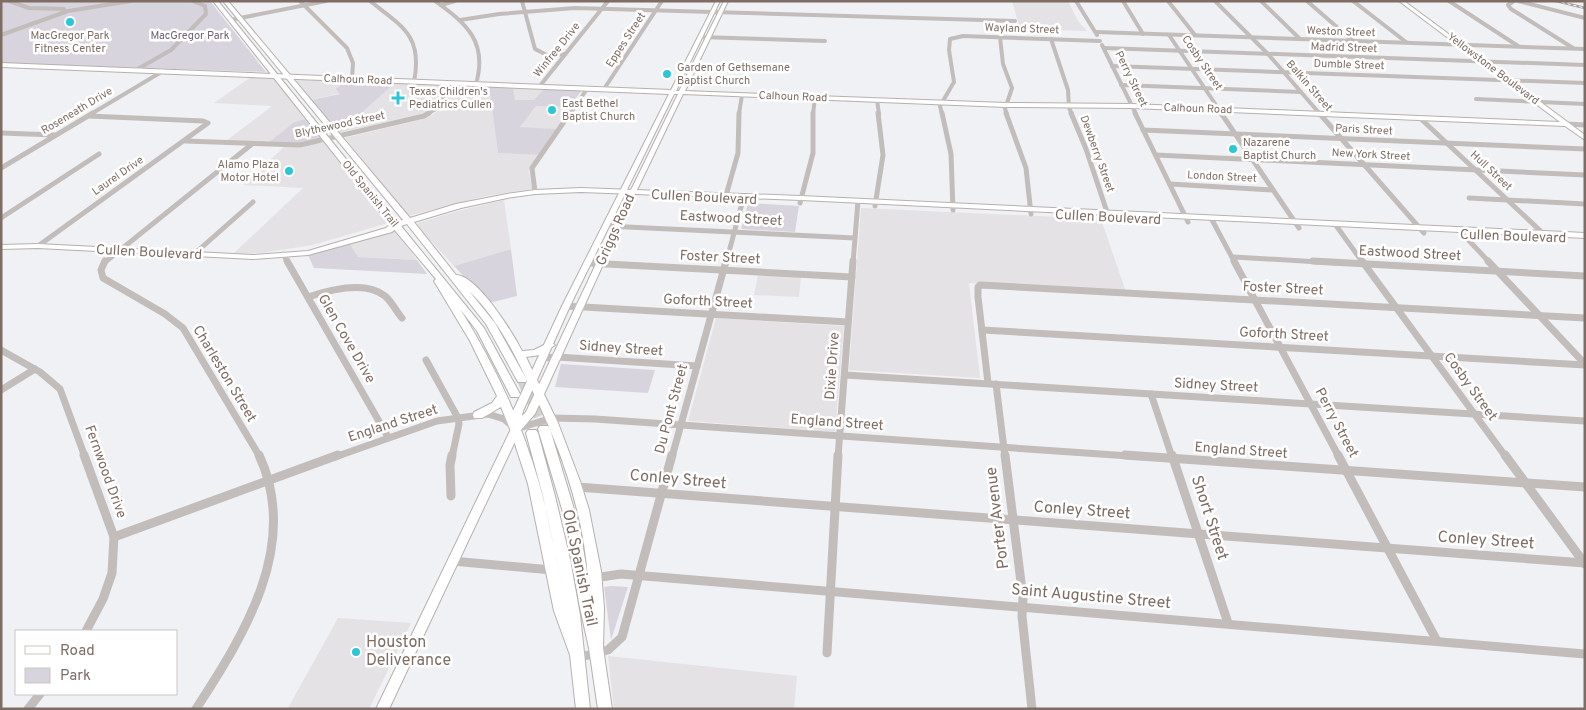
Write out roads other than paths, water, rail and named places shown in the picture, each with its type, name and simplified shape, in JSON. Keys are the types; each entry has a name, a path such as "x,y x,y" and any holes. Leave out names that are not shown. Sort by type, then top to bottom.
{"main road":[{"name":"Old Spanish Trail","path":"215,1 481,330 515,394"},
{"name":"Old Spanish Trail","path":"225,1 408,221 490,323 527,379"},
{"name":"Griggs Road","path":"516,429 530,414 601,264 666,123 686,63 718,1"},
{"name":"Griggs Road","path":"516,429 518,411 527,379 550,345 566,306 657,122 696,64 726,1"},
{"name":"Yellowstone Boulevard","path":"1401,1 1432,22 1585,138"},
{"path":"686,63 696,64"},
{"name":"Calhoun Road","path":"2,65 814,98"},
{"path":"294,97 303,95"},
{"path":"309,116 319,114"},
{"path":"657,122 666,123"},
{"path":"642,152 652,153"},
{"path":"348,166 361,164"},
{"name":"Cullen Boulevard","path":"1,247 38,246 253,257 297,252 308,253 389,230 396,225 408,221 472,203 534,192 581,190 633,192 641,195 953,207 1338,227 1585,236"},
{"path":"370,194 383,191"},
{"name":"Cullen Boulevard","path":"1546,236 1585,240"},
{"path":"576,656 561,611 534,484 516,429 475,341 438,285 434,271 446,269 468,284 486,302 520,354 527,379 540,392 552,418 577,487 590,538 597,602 597,651"},
{"path":"520,354 536,353 550,345"},
{"path":"478,415 496,406 502,397"},
{"name":"Old Spanish Trail","path":"583,709 571,604 538,431 574,529 586,603 597,651 605,709"}],"street":[{"path":"9,1 39,15 75,9"},
{"path":"1,35 39,15 131,1"},
{"path":"136,70 171,50 206,14 205,6 193,1"},
{"path":"300,1 347,48 353,58 352,79"},
{"path":"230,20 326,1"},
{"path":"370,1 403,28 414,41 419,62 414,82"},
{"path":"435,1 460,20 475,38 481,54 480,70 476,84"},
{"path":"441,5 455,1"},
{"path":"522,1 534,49 539,53 550,56 565,54"},
{"name":"Winfree Drive","path":"539,87 608,1"},
{"name":"Eppes Street","path":"604,89 662,1"},
{"name":"Perry Street","path":"1076,1 1086,20 1096,32 1187,219"},
{"path":"1123,1 1143,34"},
{"path":"1168,1 1195,35"},
{"name":"Balkin Street","path":"1214,1 1253,37 1421,230"},
{"path":"1261,1 1300,39"},
{"path":"1307,1 1353,41"},
{"path":"1353,1 1406,42"},
{"path":"1449,1 1518,46"},
{"path":"1574,48 1508,6 1516,1 1585,18"},
{"path":"559,9 561,3"},
{"path":"460,20 559,9 602,8 1015,21"},
{"name":"Weston Street","path":"1096,32 1585,49"},
{"name":"Cosby Street","path":"1170,35 1297,225"},
{"path":"700,37 825,41"},
{"name":"Wayland Street","path":"941,102 949,94 954,80 948,45 950,39 954,37 1100,41"},
{"path":"1000,37 1003,64 1012,88 1005,109 1026,168 1030,211"},
{"name":"Dewberry Street","path":"1051,39 1068,90 1069,106 1086,149 1108,215"},
{"name":"Madrid Street","path":"1104,48 1585,65"},
{"path":"550,56 557,63"},
{"name":"Dumble Street","path":"1112,66 1585,83"},
{"name":"Roseneath Drive","path":"1,168 163,71"},
{"name":"Blythewood Street","path":"186,141 294,146 327,139 429,114 438,107 449,83"},
{"path":"1121,85 1301,92"},
{"path":"534,192 532,168 587,89"},
{"path":"726,197 737,160 739,146 738,112 742,95"},
{"path":"800,200 813,153 814,98"},
{"name":"Calhoun Road","path":"814,98 1006,105 1132,106 1585,125"},
{"path":"1476,99 1585,104"},
{"path":"875,204 883,155 877,100"},
{"path":"941,102 940,106 951,154 953,207"},
{"name":"Laurel Drive","path":"38,246 207,125 206,121 89,116"},
{"name":"Hull Street","path":"1420,118 1546,236"},
{"name":"Paris Street","path":"1143,130 1585,149"},
{"path":"1,133 55,135"},
{"name":"Charleston Street","path":"196,709 241,636 259,596 268,568 273,536 274,508 268,480 260,457 183,328 165,314 103,278 100,274 104,263 116,251 252,144"},
{"path":"1,218 99,154"},
{"name":"New York Street","path":"1156,155 1585,175"},
{"name":"London Street","path":"1170,184 1273,190"},
{"name":"Du Pont Street","path":"576,656 613,648 619,642 640,576 680,424 744,198"},
{"path":"1469,198 1585,204"},
{"path":"193,255 253,202"},
{"name":"Dixie Drive","path":"826,653 839,436 858,203"},
{"name":"Perry Street","path":"1213,220 1437,641"},
{"name":"Eastwood Street","path":"606,226 855,238"},
{"name":"Cosby Street","path":"1338,227 1584,563"},
{"path":"1462,232 1585,364"},
{"name":"Glen Cove Drive","path":"283,254 388,437"},
{"name":"Eastwood Street","path":"1234,257 1585,276"},
{"name":"Foster Street","path":"587,263 852,277"},
{"name":"Foster Street","path":"980,285 1585,318"},
{"name":"Porter Avenue","path":"980,285 978,297 982,330 1005,447 1023,598 1022,606 1032,709"},
{"path":"308,297 334,289 371,290 384,295 402,318"},
{"name":"Goforth Street","path":"566,306 848,322"},
{"name":"Goforth Street","path":"982,330 1585,364"},
{"name":"Fernwood Drive","path":"1,350 53,380 60,389 114,537 112,573 103,598 87,630"},
{"name":"Sidney Street","path":"543,358 557,357 697,366"},
{"path":"426,360 458,418 459,424 450,464 452,496"},
{"path":"1,390 35,369"},
{"name":"Sidney Street","path":"845,375 1585,421"},
{"name":"Short Street","path":"1151,394 1228,623"},
{"name":"England Street","path":"114,537 388,437 437,421 488,414 499,417 516,429 552,418 680,424 1174,460 1585,487"},
{"name":"Griggs Road","path":"382,709 516,429"},
{"name":"Conley Street","path":"577,487 834,508 1584,563"},
{"path":"452,561 552,570"},
{"name":"Saint Augustine Street","path":"594,578 621,574 1585,654"},
{"path":"28,709 39,695"}],"tunnel":[{"path":"522,380 544,429"}],"railway":[{"path":"1556,1 1585,8"}],"place":[{"name":"MacGregor Park Fitness Center","path":"70,22"},
{"name":"Garden of Gethsemane Baptist Church","path":"667,74"},
{"name":"Texas Children's Pediatrics Cullen","path":"398,98"},
{"name":"East Bethel Baptist Church","path":"552,110"},
{"name":"Nazarene Baptist Church","path":"1233,149"},
{"name":"Alamo Plaza Motor Hotel","path":"289,171"},
{"name":"Houston Deliverance","path":"356,652"}],"park label":[{"name":"MacGregor Park","path":"190,36"}]}
